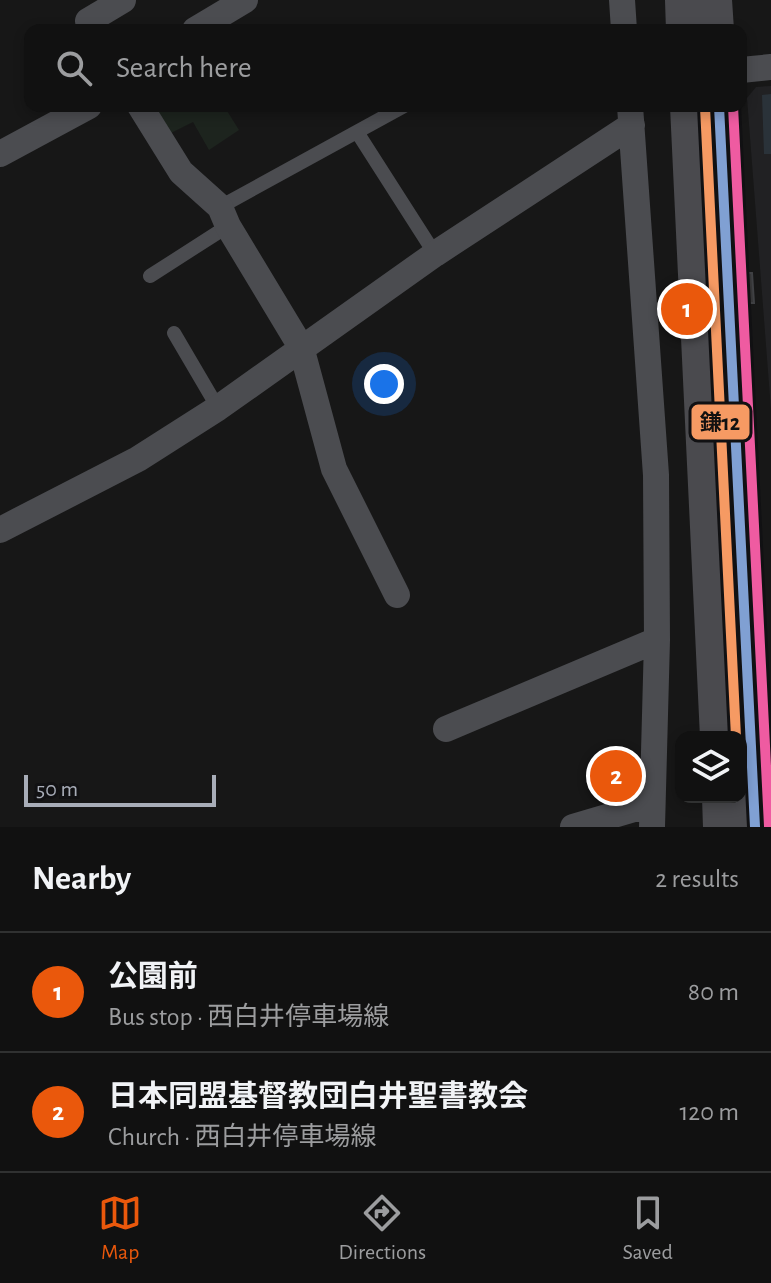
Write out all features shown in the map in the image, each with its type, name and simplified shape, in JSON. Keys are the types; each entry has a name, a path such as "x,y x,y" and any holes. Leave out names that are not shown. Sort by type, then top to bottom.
{"main road":[{"path":"684,0 685,24"},
{"path":"713,0 715,24"},
{"path":"689,112 719,731"},
{"path":"719,112 755,827"},
{"path":"721,803 722,827"}],"street":[{"path":"86,17 123,0"},
{"path":"205,24 245,0"},
{"path":"622,0 624,24"},
{"path":"747,69 771,67"},
{"path":"0,154 78,112"},
{"path":"144,112 181,172 224,216 301,347 334,469 397,595"},
{"path":"0,530 138,459 218,408 631,116"},
{"path":"573,827 652,816 657,640 656,475 631,116"},
{"path":"446,729 657,640"}],"lane":[{"path":"150,276 224,216 393,112"},
{"path":"357,132 435,254"},
{"path":"174,333 218,408"}],"shaded area":[{"path":"771,86 771,410 747,98 756,87"},
{"path":"771,94 771,154 764,154 762,95"},
{"path":"159,112 228,112 239,130 209,150 193,122 165,136 154,115"}],"building":[{"path":"746,273 752,273 754,303 747,303"}],"transit line":[{"name":"鎌12","path":"705,112 736,731"},
{"path":"719,112 755,827"},
{"path":"733,112 769,826"}],"place":[{"name":"公園前","path":"687,309"},
{"name":"日本同盟基督教団白井聖書教会","path":"616,776"}]}
